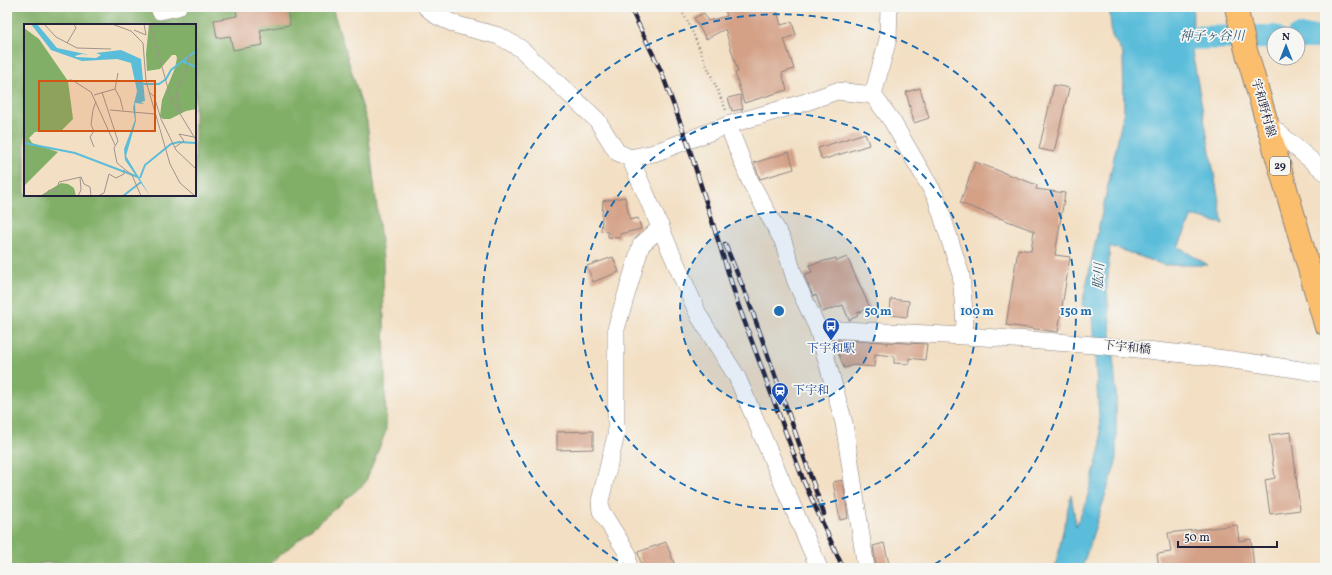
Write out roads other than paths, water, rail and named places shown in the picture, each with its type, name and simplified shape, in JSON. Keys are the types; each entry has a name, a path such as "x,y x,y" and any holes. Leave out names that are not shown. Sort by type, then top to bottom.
{"main road":[{"name":"宇和野村線","path":"1236,7 1267,123 1325,324"}],"street":[{"path":"160,11 178,7"},
{"path":"426,7 437,16 457,25 499,36 520,48 597,120 617,152 630,158 654,153 730,125 837,91 873,94"},
{"path":"873,94 888,39 889,7"},
{"path":"873,94 892,121 936,196 961,275 965,324 962,335"},
{"path":"1267,123 1325,172"},
{"path":"730,125 750,181 783,242 796,282 809,313 818,329 844,423 866,568"},
{"path":"630,158 699,316 737,377 819,568"},
{"path":"628,568 628,554 601,511 600,501 616,434 616,329 641,245 661,227"},
{"name":"下宇和橋","path":"818,329 1041,340 1212,356 1325,374"}],"water":[{"name":"肱川","path":"1109,7 1193,7 1192,51 1223,224 1192,216 1178,247 1208,265 1164,265 1110,246 1107,290 1116,389 1116,462 1082,568 1055,568 1071,494 1076,526 1086,502 1101,444 1092,315 1082,305 1124,111 1123,54 1112,36"}],"waterway":[{"name":"神子ヶ谷川","path":"1160,38 1266,37"},
{"name":"神子ヶ谷川","path":"1306,37 1325,37"}],"railway":[{"path":"630,7 661,71 687,141 738,304 804,482 843,568"},
{"path":"725,244 749,302 824,514"}],"place":[{"name":"下宇和駅","path":"831,341"},
{"name":"下宇和","path":"780,406"}]}
